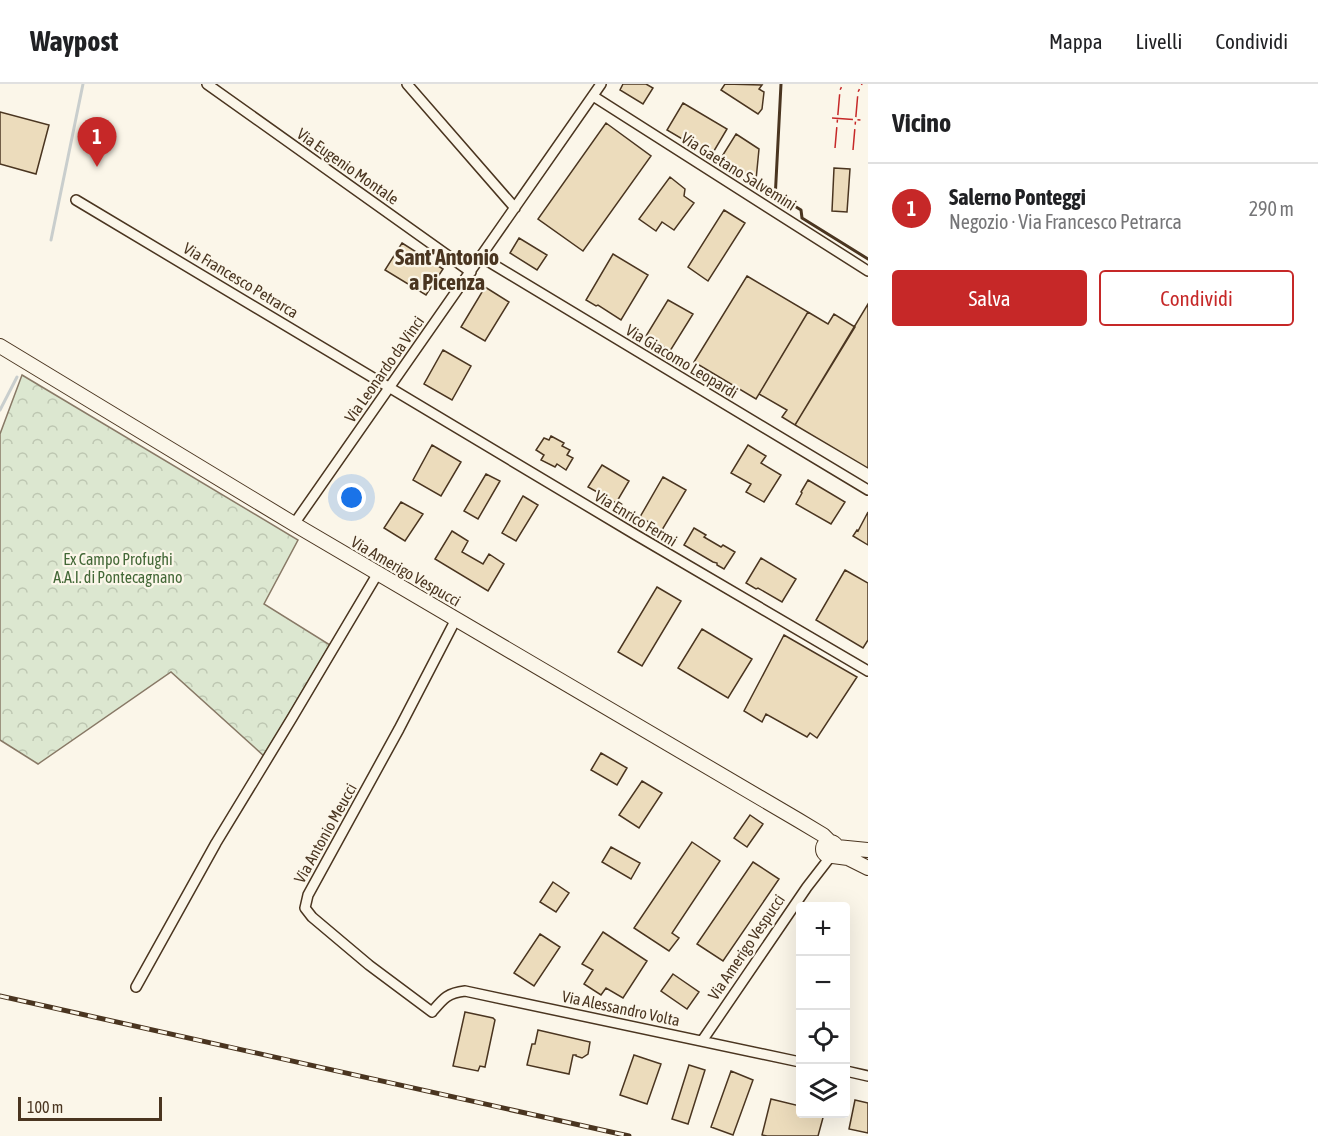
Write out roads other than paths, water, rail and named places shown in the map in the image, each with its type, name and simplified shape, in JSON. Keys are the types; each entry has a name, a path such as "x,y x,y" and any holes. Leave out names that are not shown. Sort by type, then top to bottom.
{"main road":[{"name":"Via Amerigo Vespucci","path":"0,346 294,524 823,835 830,851"},
{"path":"830,851 868,850"},
{"path":"830,851 868,868"}],"street":[{"name":"Via Eugenio Montale","path":"207,84 471,272"},
{"path":"407,84 515,208"},
{"name":"Via Leonardo da Vinci","path":"294,524 601,84"},
{"name":"Via Gaetano Salvemini","path":"593,96 868,270"},
{"name":"Via Francesco Petrarca","path":"76,200 390,387"},
{"name":"Via Giacomo Leopardi","path":"481,257 868,490"},
{"name":"Via Enrico Fermi","path":"390,387 868,671"},
{"path":"136,987 216,843 378,573"},
{"name":"Via Antonio Meucci","path":"439,1004 432,1012 369,965 312,917 305,908 308,896 456,619"},
{"name":"Via Amerigo Vespucci","path":"702,1041 830,851"},
{"name":"Via Alessandro Volta","path":"439,1004 445,997 465,991 796,1061"},
{"path":"850,1072 868,1076"}],"waterway":[{"path":"51,240 83,84"},
{"path":"0,410 17,377"}],"railway":[{"path":"0,996 629,1136"}],"place":[{"name":"Salerno Ponteggi","path":"97,167"}],"district":[{"name":"Sant'Antonio a Picenza","path":"447,270"}],"park label":[{"name":"Ex Campo Profughi A.A.I. di Pontecagnano","path":"118,568"}]}
